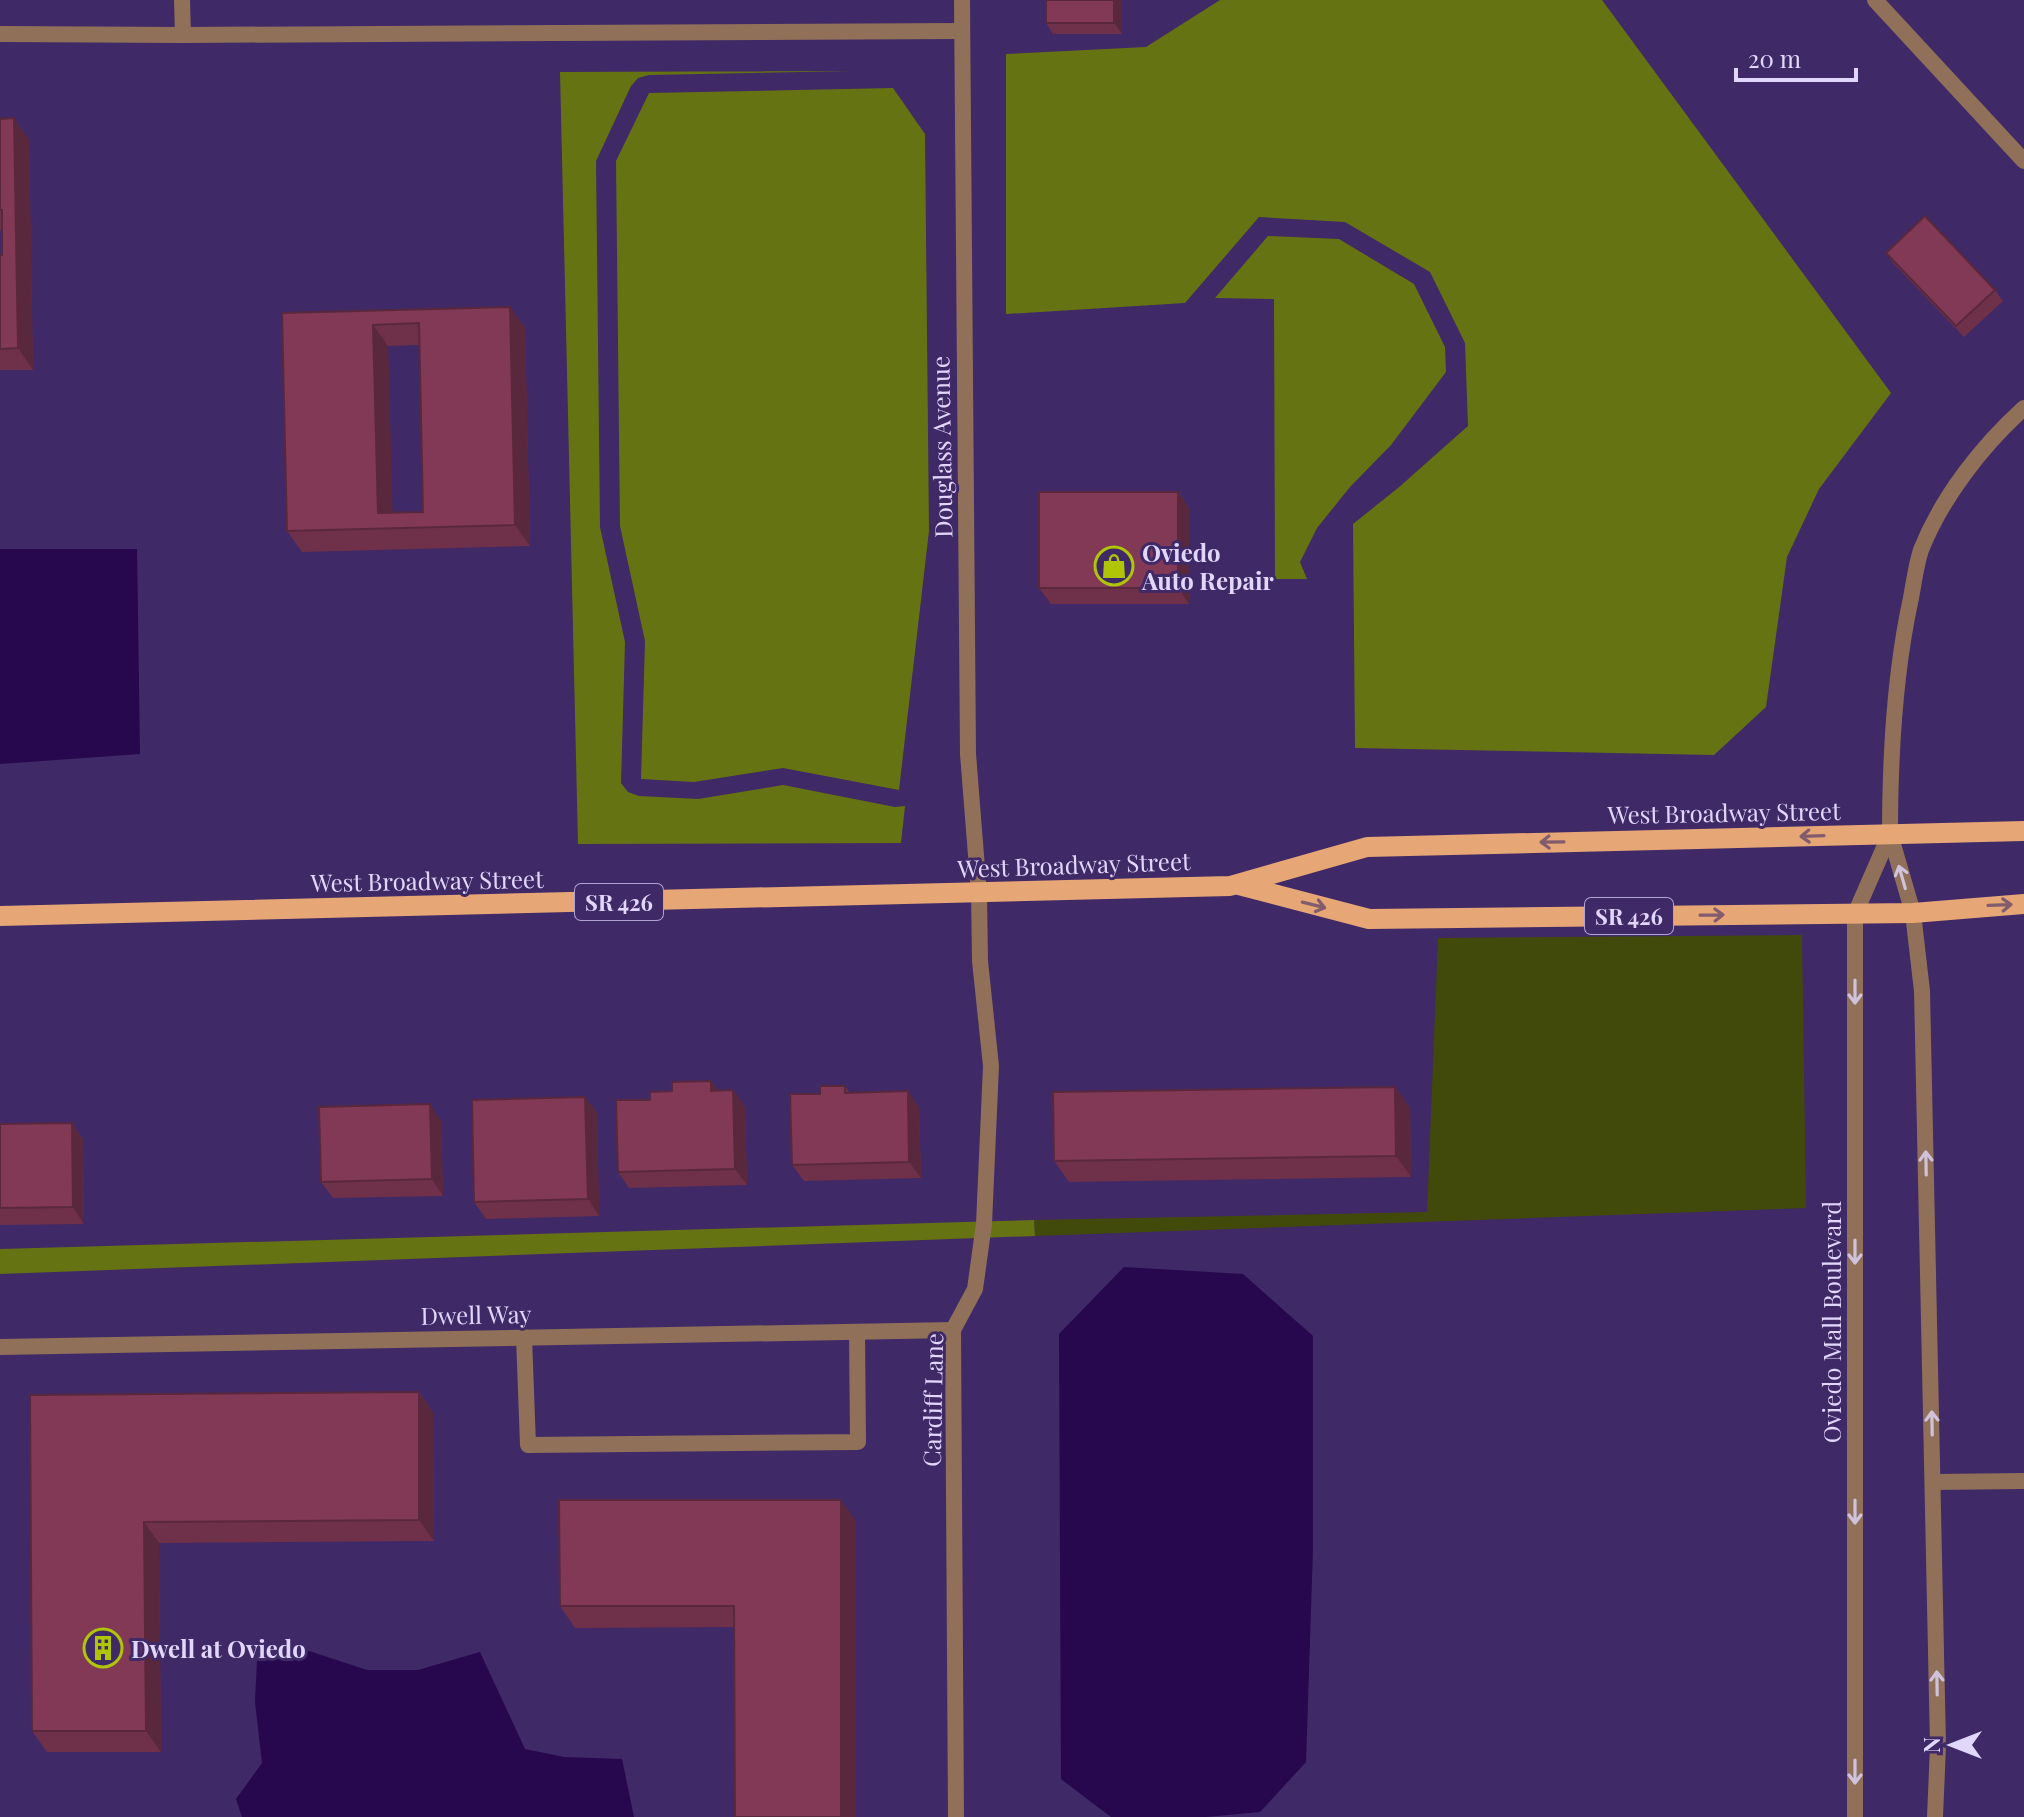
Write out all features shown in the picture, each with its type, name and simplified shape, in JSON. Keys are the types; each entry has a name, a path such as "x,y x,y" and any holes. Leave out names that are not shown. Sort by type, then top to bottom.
{"main road":[{"name":"West Broadway Street","path":"0,916 1239,885 1367,847 2024,831"},
{"name":"West Broadway Street","path":"1239,885 1369,919 1913,913 2024,904"}],"street":[{"path":"182,0 183,35"},
{"name":"Douglass Avenue","path":"962,0 968,754 979,893"},
{"path":"1875,0 2024,161"},
{"path":"0,34 961,31"},
{"name":"Oviedo Mall Boulevard","path":"1935,1817 1938,1746 1922,991 1913,913 1890,834 1890,767 1901,642 1921,551 1950,495 1998,432 2024,408"},
{"name":"Oviedo Mall Boulevard","path":"1855,1817 1855,914 1890,834"},
{"name":"Cardiff Lane","path":"956,1817 953,1330 975,1289 984,1224 991,1066 980,961 979,893"},
{"name":"Dwell Way","path":"0,1347 953,1330"},
{"path":"524,1337 528,1445 858,1442 857,1332"},
{"path":"1933,1482 2024,1481"}],"green space":[{"path":"1220,0 1602,0 1891,393 1819,489 1787,557 1766,707 1714,755 1355,748 1353,524 1468,426 1465,343 1430,272 1345,222 1259,217 1185,303 1006,314 1006,54 1146,47"},
{"path":"852,71 649,75 638,78 631,86 596,161 600,527 625,642 621,783 628,792 639,796 698,799 783,785 895,807 905,806 901,843 578,844 560,72"},
{"path":"893,88 925,134 929,531 899,790 783,768 694,782 641,779 645,641 620,526 616,161 649,93"},
{"path":"1268,236 1339,239 1414,284 1445,347 1446,372 1391,445 1350,487 1317,528 1300,562 1307,579 1275,579 1274,299 1215,298"},
{"path":"1802,935 1806,1208 1035,1236 1034,1220 1427,1212 1438,938"},
{"path":"1034,1220 1035,1236 0,1274 0,1249"}],"shaded area":[{"path":"0,549 137,549 140,754 0,764"},
{"path":"1124,1267 1243,1274 1313,1336 1313,1548 1306,1762 1260,1812 1206,1817 1111,1817 1061,1779 1059,1334"},
{"path":"303,1649 367,1670 418,1670 480,1652 525,1749 564,1757 622,1759 634,1817 242,1817 236,1799 262,1763 255,1702 257,1660"}],"building":[{"path":"1046,0 1114,0 1114,23 1046,23"},
{"path":"14,118 18,348 0,349 0,119"},
{"path":"1925,216 1995,290 1956,326 1886,253"},
{"path":"510,307 515,525 287,531 282,313","holes":["419,323 423,512 378,513 373,325"]},
{"path":"1039,492 1178,492 1178,588 1039,588"},
{"path":"711,1081 711,1091 733,1090 735,1169 618,1172 616,1100 650,1100 650,1092 672,1091 672,1082"},
{"path":"820,1086 845,1086 845,1093 908,1091 909,1162 792,1165 790,1094 820,1094"},
{"path":"1395,1087 1396,1156 1054,1161 1053,1092"},
{"path":"585,1097 588,1199 474,1202 472,1100"},
{"path":"430,1104 432,1179 321,1182 319,1107"},
{"path":"72,1123 73,1207 0,1208 0,1124"},
{"name":"Dwell at Oviedo","path":"419,1392 419,1520 144,1522 146,1731 32,1731 30,1395"},
{"path":"559,1500 841,1500 841,1817 735,1817 734,1606 560,1606"}],"place":[{"name":"Oviedo Auto Repair","path":"1114,566"},
{"name":"Dwell at Oviedo","path":"103,1648"}]}
